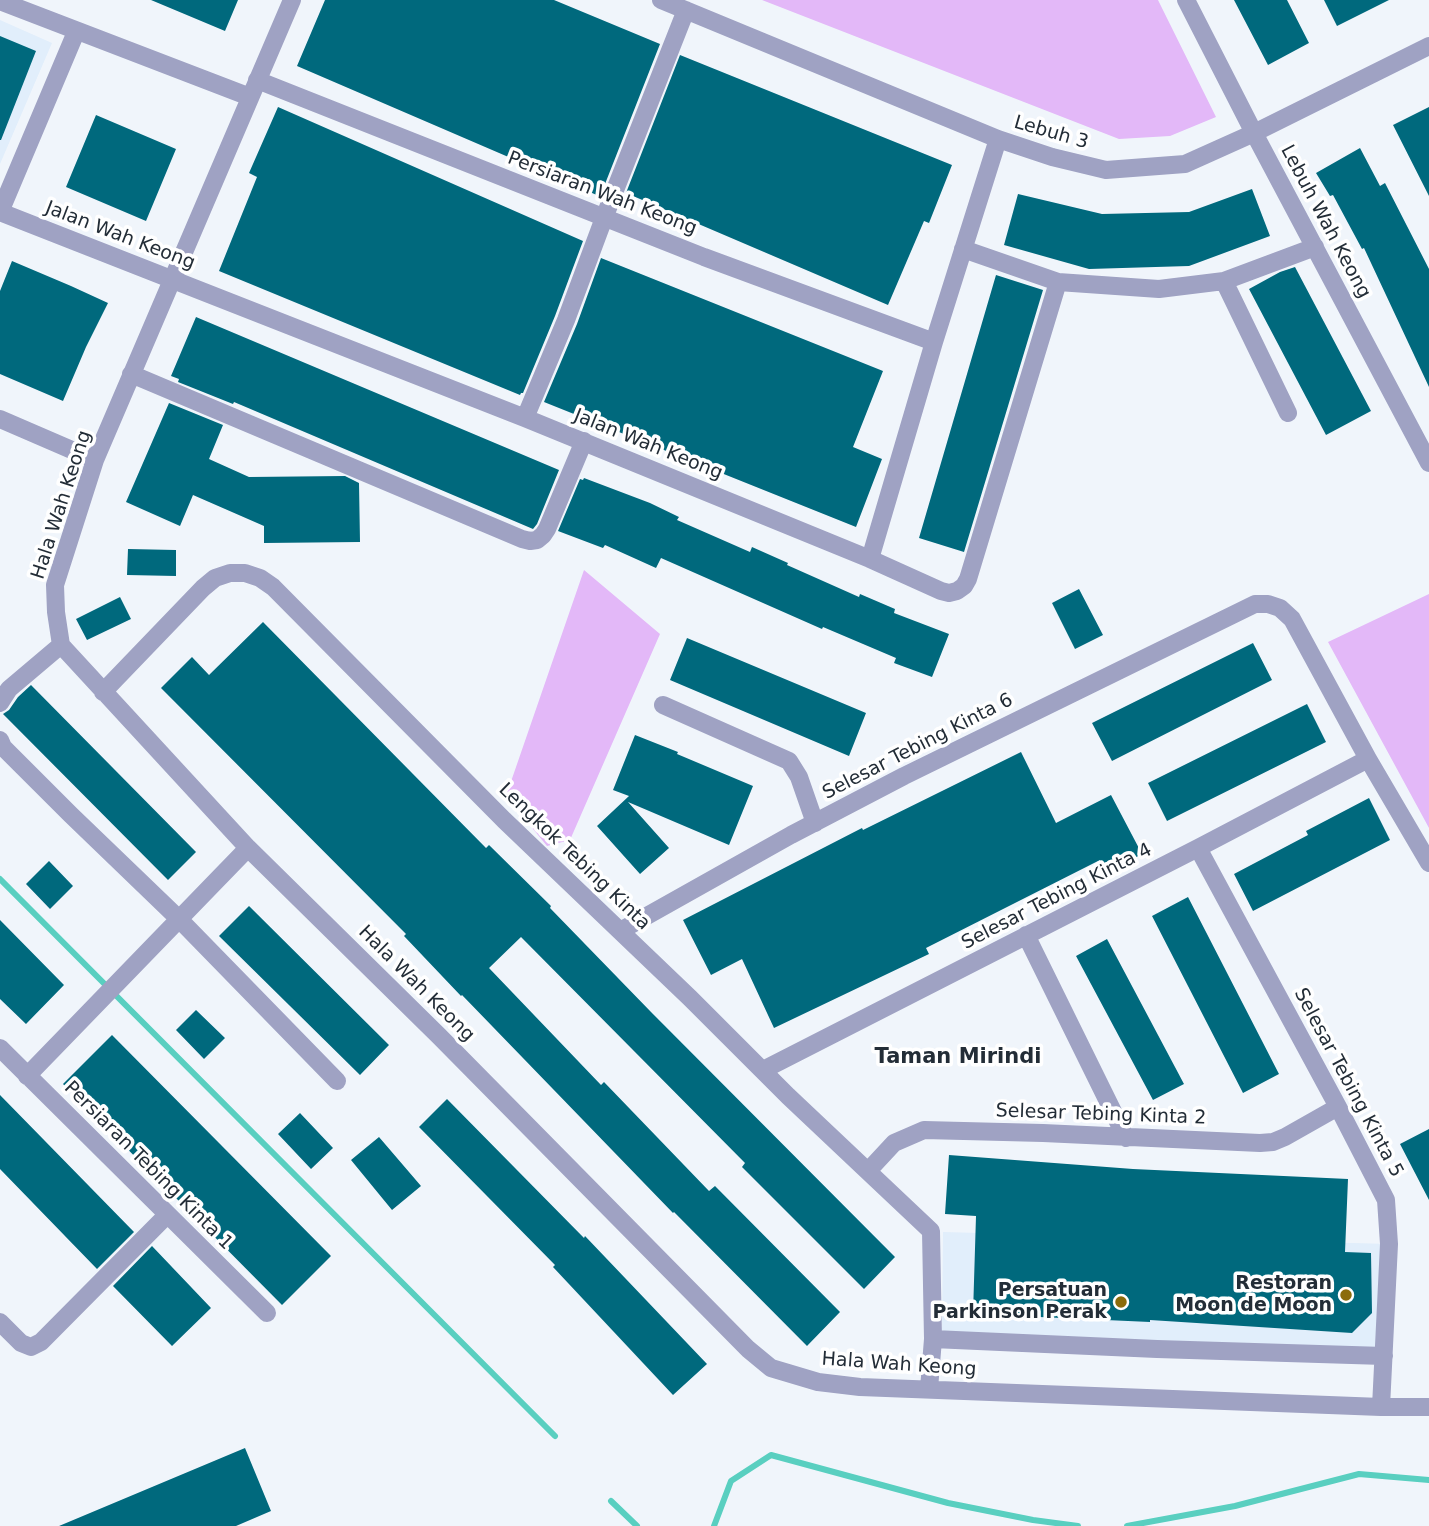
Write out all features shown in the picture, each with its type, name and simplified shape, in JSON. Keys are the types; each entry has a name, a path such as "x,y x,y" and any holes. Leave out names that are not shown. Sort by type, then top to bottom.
{"street":[{"name":"Hala Wah Keong","path":"292,0 95,460 55,585 55,612 61,645 248,848 439,1036 748,1349 771,1368 818,1382 860,1387 1429,1407"},
{"name":"Lebuh 3","path":"661,0 998,139 1052,157 1106,170 1185,164 1254,133 1429,46"},
{"name":"Lebuh Wah Keong","path":"1186,0 1429,463"},
{"path":"0,1 250,97"},
{"path":"525,418 566,320 686,10"},
{"path":"0,212 76,32"},
{"name":"Persiaran Wah Keong","path":"257,80 604,218 934,342"},
{"path":"870,559 998,139"},
{"name":"Jalan Wah Keong","path":"0,212 584,441 949,593 964,586 972,566 1058,282"},
{"path":"963,249 1058,282 1159,289 1224,281 1315,247"},
{"path":"1224,281 1289,413"},
{"path":"131,374 530,541 543,536 547,529 584,441"},
{"path":"0,419 95,460"},
{"name":"Lengkok Tebing Kinta","path":"103,692 215,578 230,573 245,573 260,578 273,587 504,820 931,1231 933,1339 929,1389"},
{"name":"Selesar Tebing Kinta 6","path":"620,931 904,776 1255,604 1280,608 1292,619 1368,759 1429,863"},
{"path":"0,702 9,689 61,645"},
{"path":"663,705 789,761 799,777 815,823"},
{"path":"0,740 3,747 179,919 337,1081"},
{"name":"Selesar Tebing Kinta 4","path":"763,1070 1368,759"},
{"path":"27,1076 248,848"},
{"name":"Selesar Tebing Kinta 5","path":"1198,848 1384,1196 1389,1244 1381,1407"},
{"path":"1026,936 1126,1138"},
{"name":"Persiaran Tebing Kinta 1","path":"0,1048 267,1313"},
{"name":"Selesar Tebing Kinta 2","path":"868,1171 894,1143 924,1130 1260,1143 1273,1142 1338,1107"},
{"path":"0,1322 21,1343 31,1347 41,1342 167,1215"},
{"path":"933,1339 1384,1356"}],"shaded area":[{"path":"762,0 1158,0 1216,117 1170,136 1119,139"},
{"path":"0,20 52,43 0,164"},
{"path":"584,570 660,634 570,840 547,846 506,796"},
{"path":"1429,594 1429,828 1328,642"},
{"path":"943,1232 1390,1244 1386,1361 942,1333"}],"building":[{"path":"151,0 238,0 225,31"},
{"path":"325,0 554,0 660,44 599,196 297,66"},
{"path":"1234,0 1287,0 1309,43 1268,65"},
{"path":"1324,0 1389,0 1337,26"},
{"path":"0,36 36,51 1,140 0,140"},
{"path":"680,55 952,165 929,223 924,221 888,305 626,193"},
{"path":"278,107 583,241 523,393 520,395 219,271 257,177 249,173"},
{"path":"1429,107 1429,196 1393,125"},
{"path":"96,115 176,149 146,221 66,187"},
{"path":"1360,148 1380,186 1385,183 1429,269 1429,387 1364,248 1362,249 1333,195 1330,196 1316,173"},
{"path":"1252,189 1270,236 1189,266 1089,269 1004,245 1018,194 1102,214 1189,212"},
{"path":"601,258 883,371 853,447 882,459 856,527 544,402"},
{"path":"12,261 108,303 63,401 0,374 0,291"},
{"path":"1295,267 1371,411 1326,435 1249,289"},
{"path":"996,275 1043,290 964,552 919,538"},
{"path":"196,317 559,470 537,524 533,529 234,402 233,404 178,382 179,379 171,376"},
{"path":"169,403 223,425 209,459 249,477 345,476 359,483 360,542 264,543 264,526 193,495 180,526 126,502"},
{"path":"584,478 650,503 679,517 677,520 750,552 752,547 859,597 860,594 895,609 894,613 949,634 932,677 894,663 896,658 823,627 822,629 661,558 656,568 605,545 603,548 558,531 580,479"},
{"path":"128,549 176,550 176,576 127,575"},
{"path":"1079,589 1103,635 1075,649 1052,603"},
{"path":"120,597 131,619 87,640 76,619"},
{"path":"263,622 486,848 489,845 551,906 651,1012 895,1257 864,1289 742,1167 745,1163 521,937 489,968 601,1085 604,1082 709,1191 715,1186 840,1312 807,1346 461,996 404,936 406,934 161,688 192,657 209,675"},
{"path":"687,638 866,713 849,756 670,680"},
{"path":"1253,643 1272,680 1112,761 1092,723"},
{"path":"31,685 196,852 168,880 3,714"},
{"path":"1307,704 1326,742 1167,821 1148,783"},
{"path":"635,735 753,786 729,845 628,802 669,848 640,874 597,826 629,796 613,790"},
{"path":"1021,752 1056,823 1111,795 1142,854 1106,873 1100,860 926,948 929,954 774,1028 742,959 711,975 683,920 862,828 863,830"},
{"path":"1369,798 1390,840 1253,911 1234,874 1308,835 1306,831"},
{"path":"49,861 73,886 50,909 26,884"},
{"path":"1188,897 1279,1074 1243,1093 1152,916"},
{"path":"249,906 389,1045 360,1075 219,936"},
{"path":"0,920 64,985 26,1024 0,999"},
{"path":"1107,939 1184,1084 1153,1100 1076,956"},
{"path":"196,1010 225,1038 204,1059 176,1030"},
{"path":"112,1035 331,1256 282,1305 63,1084"},
{"path":"0,1095 134,1232 97,1269 0,1169"},
{"path":"447,1099 584,1238 585,1236 707,1364 673,1395 553,1267 555,1265 419,1127"},
{"path":"300,1113 333,1148 311,1169 278,1134"},
{"path":"1429,1129 1429,1200 1400,1144"},
{"path":"379,1137 421,1186 392,1210 351,1160"},
{"path":"949,1155 1133,1169 1348,1179 1345,1252 1371,1253 1372,1313 1352,1333 1150,1320 973,1314 976,1216 945,1214"},
{"path":"152,1246 211,1308 172,1346 113,1286"},
{"path":"245,1448 271,1511 236,1526 59,1526"}],"waterway":[{"path":"0,879 555,1436"},
{"path":"714,1526 731,1481 771,1455 948,1503 1078,1526"},
{"path":"1127,1526 1235,1506 1359,1474 1429,1480"},
{"path":"611,1501 637,1526"}],"place":[{"name":"Restoran Moon de Moon","path":"1346,1295"},
{"name":"Persatuan Parkinson Perak","path":"1121,1302"}],"district":[{"name":"Taman Mirindi","path":"958,1058"}]}
